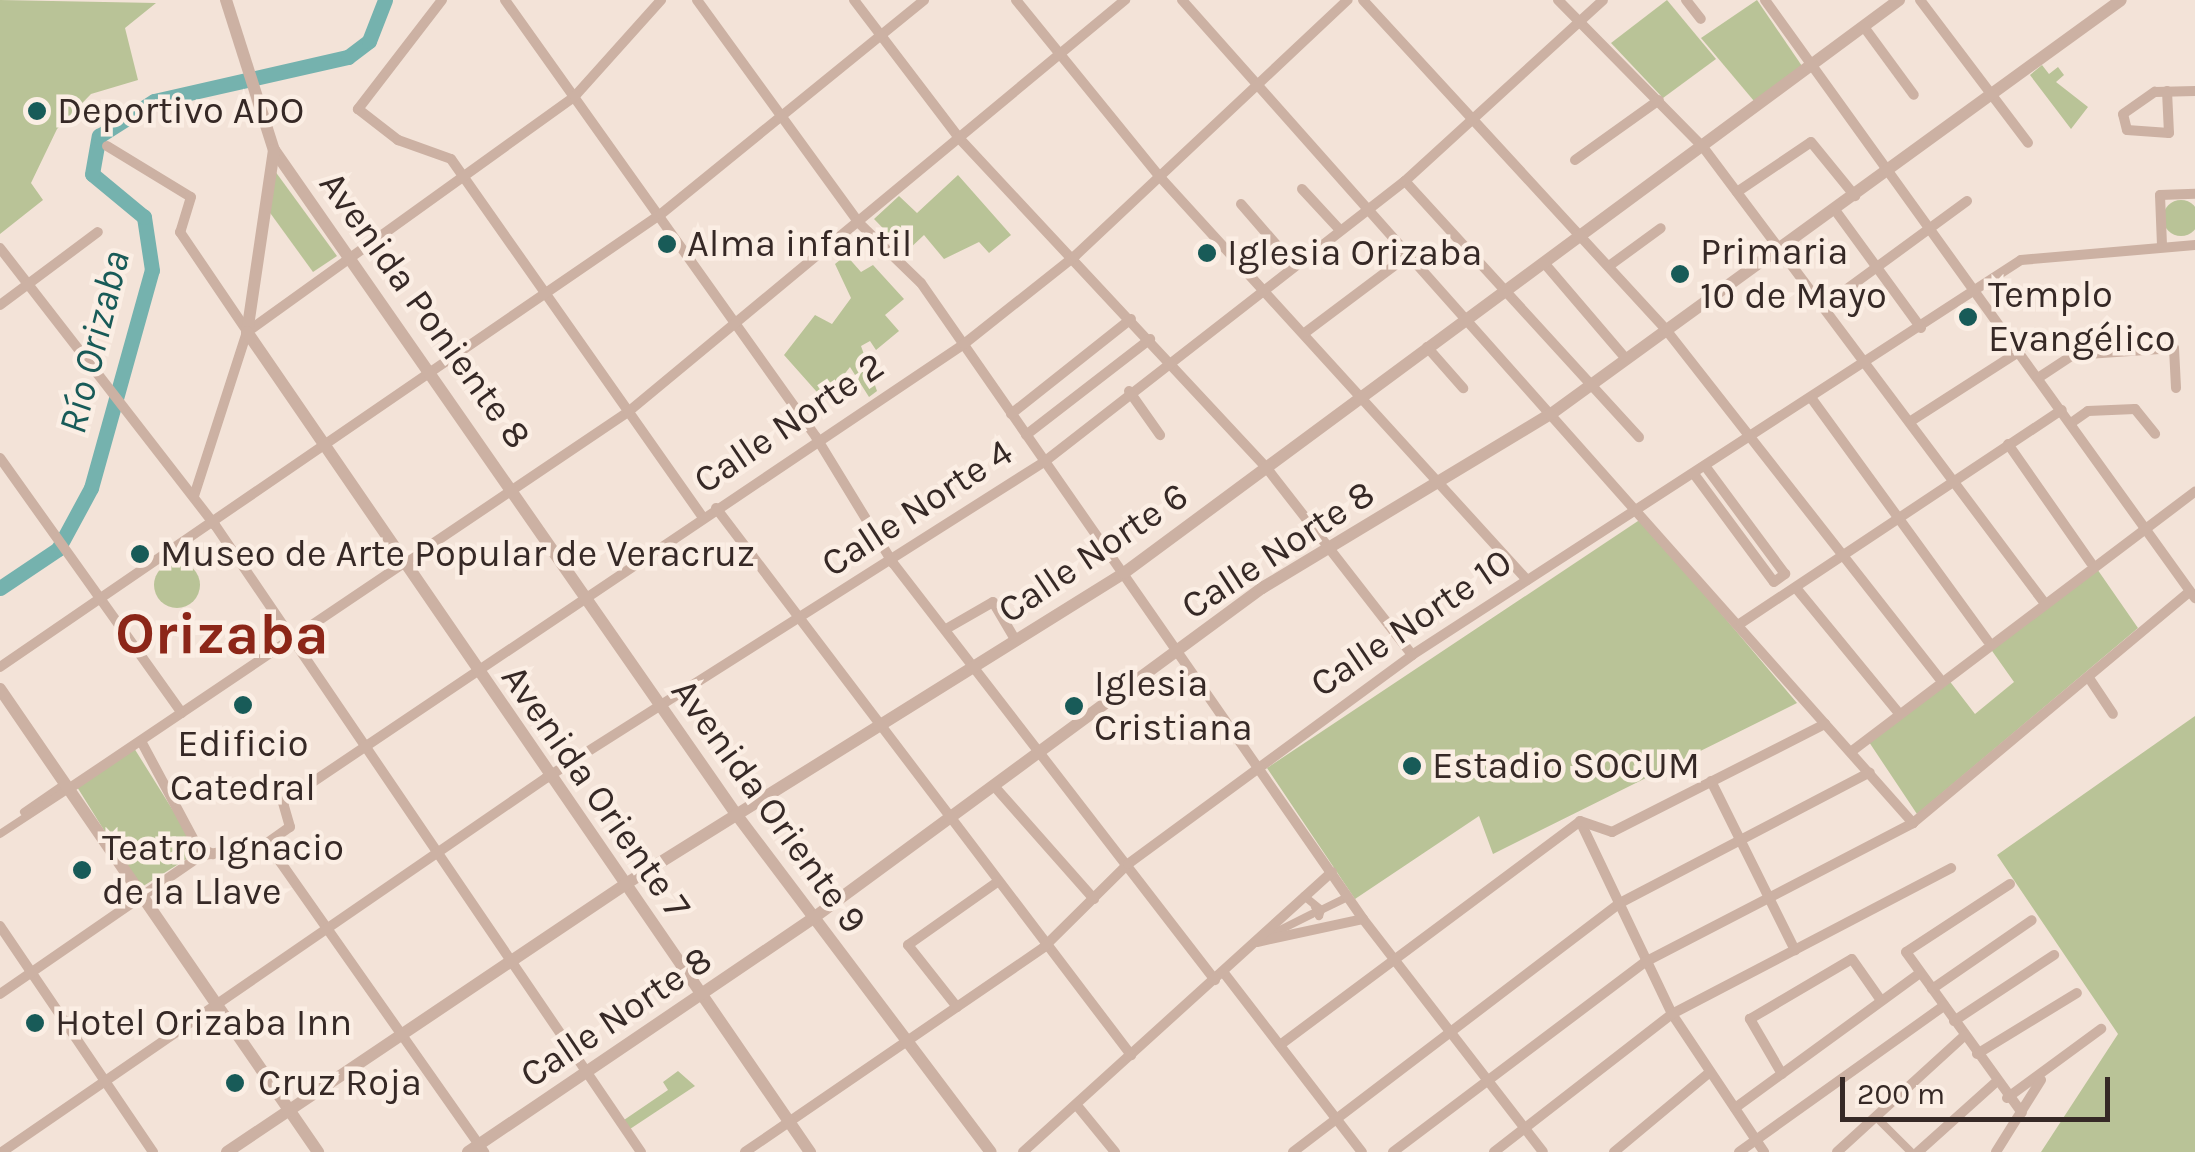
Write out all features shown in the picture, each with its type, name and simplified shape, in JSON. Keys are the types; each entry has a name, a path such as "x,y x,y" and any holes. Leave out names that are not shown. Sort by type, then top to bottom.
{"street":[{"path":"442,0 356,102 398,140 445,154 704,517"},
{"path":"506,0 738,324 816,437 893,563 946,628 970,668 1280,1045 1362,1152"},
{"path":"247,332 465,179 575,96 661,0"},
{"path":"697,0 859,223 921,284 1364,919 1447,1032 1543,1152"},
{"path":"854,0 876,38 959,138 1170,359 1269,471 1331,545 1412,655"},
{"path":"0,667 215,525 661,214 924,0"},
{"path":"1016,0 1160,176 1306,332 1527,580"},
{"path":"0,832 142,741 513,485 628,412 1125,0"},
{"path":"1182,0 1741,623 1913,824"},
{"name":"Calle Norte 2","path":"266,843 290,827 283,802 816,437 964,344 1074,256 1348,0"},
{"path":"1363,0 1667,331 1847,554 1940,678"},
{"path":"1558,0 1702,147 1869,363 2043,602"},
{"name":"Calle Norte 4","path":"2,1152 104,1078 546,778 893,563 1044,462 1170,359 1405,181 1604,0"},
{"path":"1686,0 1701,19"},
{"path":"1393,1152 1645,962 1913,824 2193,594 1765,0"},
{"name":"Calle Norte 6","path":"227,1152 509,960 1124,572 1269,471 1361,396 1899,0"},
{"path":"1920,0 2028,143"},
{"name":"Calle Norte 8","path":"477,1150 812,920 1331,545 1439,485 1551,414 2121,0"},
{"name":"Avenida Poniente 8","path":"226,1 251,60 274,150 513,485"},
{"path":"1864,27 1914,94"},
{"path":"2167,92 2169,133 2136,135 2122,120 2127,109 2167,92 2195,90"},
{"path":"1575,160 1659,100"},
{"path":"1738,192 1811,142 1855,196"},
{"path":"107,146 188,193 180,224 247,332"},
{"path":"194,496 258,305 254,254 274,150"},
{"path":"1405,181 1512,288 1639,437"},
{"path":"1302,189 1340,230"},
{"path":"2162,245 2160,195 2195,194"},
{"path":"1825,305 1967,200"},
{"path":"1241,204 1293,264"},
{"path":"1835,210 1921,328"},
{"path":"1609,266 1661,228"},
{"path":"0,304 98,232"},
{"name":"Calle Norte 10","path":"745,1152 1044,947 1128,864 1412,655 2030,256 2195,244"},
{"path":"0,248 124,407 144,444 194,496 215,525 641,1152"},
{"path":"1306,332 1410,254"},
{"path":"1545,264 1626,359"},
{"path":"258,305 270,313"},
{"path":"1011,414 1132,319"},
{"name":"Avenida Oriente 7","path":"247,332 321,449 546,778 810,1152"},
{"path":"1026,435 1150,339"},
{"path":"1427,347 1463,388"},
{"path":"2038,378 2074,355 2174,348 2176,388"},
{"path":"1911,421 2020,351"},
{"path":"1129,392 1160,435"},
{"path":"1812,400 1988,641"},
{"path":"2071,423 2088,411 2135,409 2155,434"},
{"path":"1741,623 2062,410"},
{"path":"2008,444 2091,563"},
{"path":"0,458 182,714"},
{"path":"1694,474 1774,582 1785,574 1705,466"},
{"name":"Avenida Oriente 9","path":"513,485 583,596 736,814 905,1044 991,1152"},
{"path":"1852,751 2091,563 2195,492"},
{"path":"716,508 1044,947 1131,1055"},
{"path":"1739,535 1750,526"},
{"path":"1796,588 1898,712"},
{"path":"946,628 993,602 1016,641"},
{"path":"2089,678 2114,714"},
{"path":"0,689 318,1152"},
{"path":"1580,821 1612,832 1826,724"},
{"path":"142,741 198,846 214,854"},
{"path":"1294,1152 1618,904 1870,772"},
{"path":"1711,781 1795,950"},
{"path":"994,786 1094,899"},
{"path":"1580,821 1672,1014 1764,1152"},
{"path":"1280,1045 1580,821"},
{"path":"0,994 143,895 214,854 266,843 477,1150"},
{"path":"1494,1152 1672,1014 1951,868"},
{"path":"1272,934 1304,896 1332,872"},
{"path":"957,1007 908,945 996,883"},
{"path":"2010,884 1906,952 2022,1114"},
{"path":"1304,896 1317,912 1322,929"},
{"path":"1022,1152 1079,1108 1131,1055 1257,942 1348,896"},
{"path":"1272,934 1322,929 1364,919"},
{"path":"1932,989 2032,920"},
{"path":"0,926 153,1152"},
{"path":"1954,1021 2054,955"},
{"path":"1782,1074 1748,1021 1852,959 1880,999"},
{"path":"1735,1108 1920,973"},
{"path":"1978,1054 2077,993"},
{"path":"1739,1152 1944,1006"},
{"path":"2007,1098 2041,1080 2101,1029"},
{"path":"1837,1152 1964,1036"},
{"path":"1614,1152 1710,1072"},
{"path":"1996,1152 2041,1080"},
{"path":"1876,1117 1914,1152 1996,1082"},
{"path":"1079,1108 1115,1152"}],"green space":[{"name":"Deportivo ADO","path":"0,0 156,3 125,28 138,80 91,94 57,129 31,183 43,200 0,234"},
{"path":"1667,0 1716,59 1663,98 1611,43"},
{"path":"1757,0 1802,66 1754,101 1701,38"},
{"path":"2042,65 2049,74 2058,67 2064,75 2056,82 2088,107 2071,129 2030,75"},
{"path":"272,167 337,256 313,272 268,210"},
{"path":"958,175 1011,235 989,253 979,242 944,259 924,235 906,252 874,219 899,196 917,213"},
{"path":"2181,200 2194,205 2199,218 2194,231 2181,236 2168,231 2163,218 2168,205"},
{"path":"846,255 861,272 873,265 904,299 885,315 899,331 876,350 870,341 861,346 877,391 869,397 850,367 824,400 784,355 815,315 832,324 851,298 835,264"},
{"path":"1641,519 1797,703 1493,854 1479,816 1355,899 1267,768"},
{"path":"177,562 193,569 200,585 193,601 177,608 161,601 154,585 161,569"},
{"path":"2095,566 2138,628 1917,814 1869,742 1948,679 1975,714 2014,682 1990,648"},
{"path":"2195,716 2195,1152 2041,1152 2118,1034 1997,855"},
{"path":"134,748 199,851 140,888 75,785"},
{"path":"678,1071 695,1086 630,1129 624,1120 668,1090 663,1082"}],"waterway":[{"name":"Río Orizaba","path":"0,588 58,549 91,488 152,270 144,217 92,174 99,136 154,101 348,57 369,41 385,0"}],"place":[{"name":"Deportivo ADO","path":"37,111"},
{"name":"Alma infantil","path":"667,244"},
{"name":"Iglesia Orizaba","path":"1207,253"},
{"name":"Primaria 10 de Mayo","path":"1680,274"},
{"name":"Templo Evangélico","path":"1968,317"},
{"name":"Museo de Arte Popular de Veracruz","path":"140,554"},
{"name":"Edificio Catedral","path":"243,705"},
{"name":"Iglesia Cristiana","path":"1074,706"},
{"name":"Estadio SOCUM","path":"1412,766"},
{"name":"Teatro Ignacio de la Llave","path":"82,870"},
{"name":"Hotel Orizaba Inn","path":"35,1023"},
{"name":"Cruz Roja","path":"235,1083"}],"district":[{"name":"Orizaba","path":"222,634"}]}
